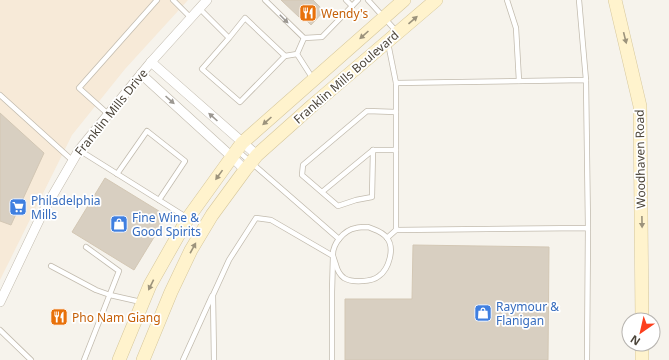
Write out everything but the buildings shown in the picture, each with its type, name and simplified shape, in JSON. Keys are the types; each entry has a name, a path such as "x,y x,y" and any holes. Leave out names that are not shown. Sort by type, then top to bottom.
{"street":[{"name":"Franklin Mills Drive","path":"0,302 43,212 79,150 151,62 207,0"},
{"name":"Franklin Mills Boulevard","path":"119,360 150,285 188,218 237,150 404,0"},
{"name":"Franklin Mills Boulevard","path":"143,360 171,292 191,250 212,215 251,163 313,105 436,0"},
{"name":"Woodhaven Road","path":"615,0 640,106 642,312"},
{"path":"151,62 251,163"},
{"path":"141,74 237,150 251,163"}],"lane":[{"path":"108,114 79,88 158,0"},
{"path":"173,0 191,18"},
{"path":"265,0 304,38 322,37 358,0"},
{"path":"346,0 352,6"},
{"path":"368,0 398,33"},
{"path":"507,0 516,28 519,81"},
{"path":"579,0 586,80 588,228 587,360"},
{"path":"200,8 229,38"},
{"path":"285,56 245,18 202,69 240,102 285,56 297,54"},
{"path":"297,54 304,38"},
{"path":"388,42 396,83 396,230"},
{"path":"297,54 314,80"},
{"path":"396,83 586,80"},
{"path":"0,95 73,161"},
{"path":"373,150 372,197 338,206 302,175 302,165 367,111 396,112"},
{"path":"117,174 147,131 185,161 159,200"},
{"path":"79,150 188,218"},
{"path":"322,192 373,150 396,150"},
{"path":"251,163 339,239"},
{"path":"183,360 229,260 256,218 271,220 333,256 337,269 344,278 357,281 369,281 378,277 386,270 390,259 390,247 387,238 380,232 368,227 355,228 344,234 336,243 333,256 332,360"},
{"path":"387,238 396,230 588,228"},
{"path":"84,360 119,272 86,247"},
{"path":"50,266 96,290 143,303"},
{"path":"213,295 214,360"},
{"path":"0,330 31,360"}],"shaded area":[{"name":"Philadelphia Mills","path":"0,0 188,0 125,69 72,135 0,280"}],"place":[{"name":"Wendy's","path":"308,13"},
{"name":"Philadelphia Mills","path":"18,207"},
{"name":"Fine Wine & Good Spirits","path":"119,224"},
{"name":"Raymour & Flanigan","path":"483,313"},
{"name":"Pho Nam Giang","path":"59,317"}]}
